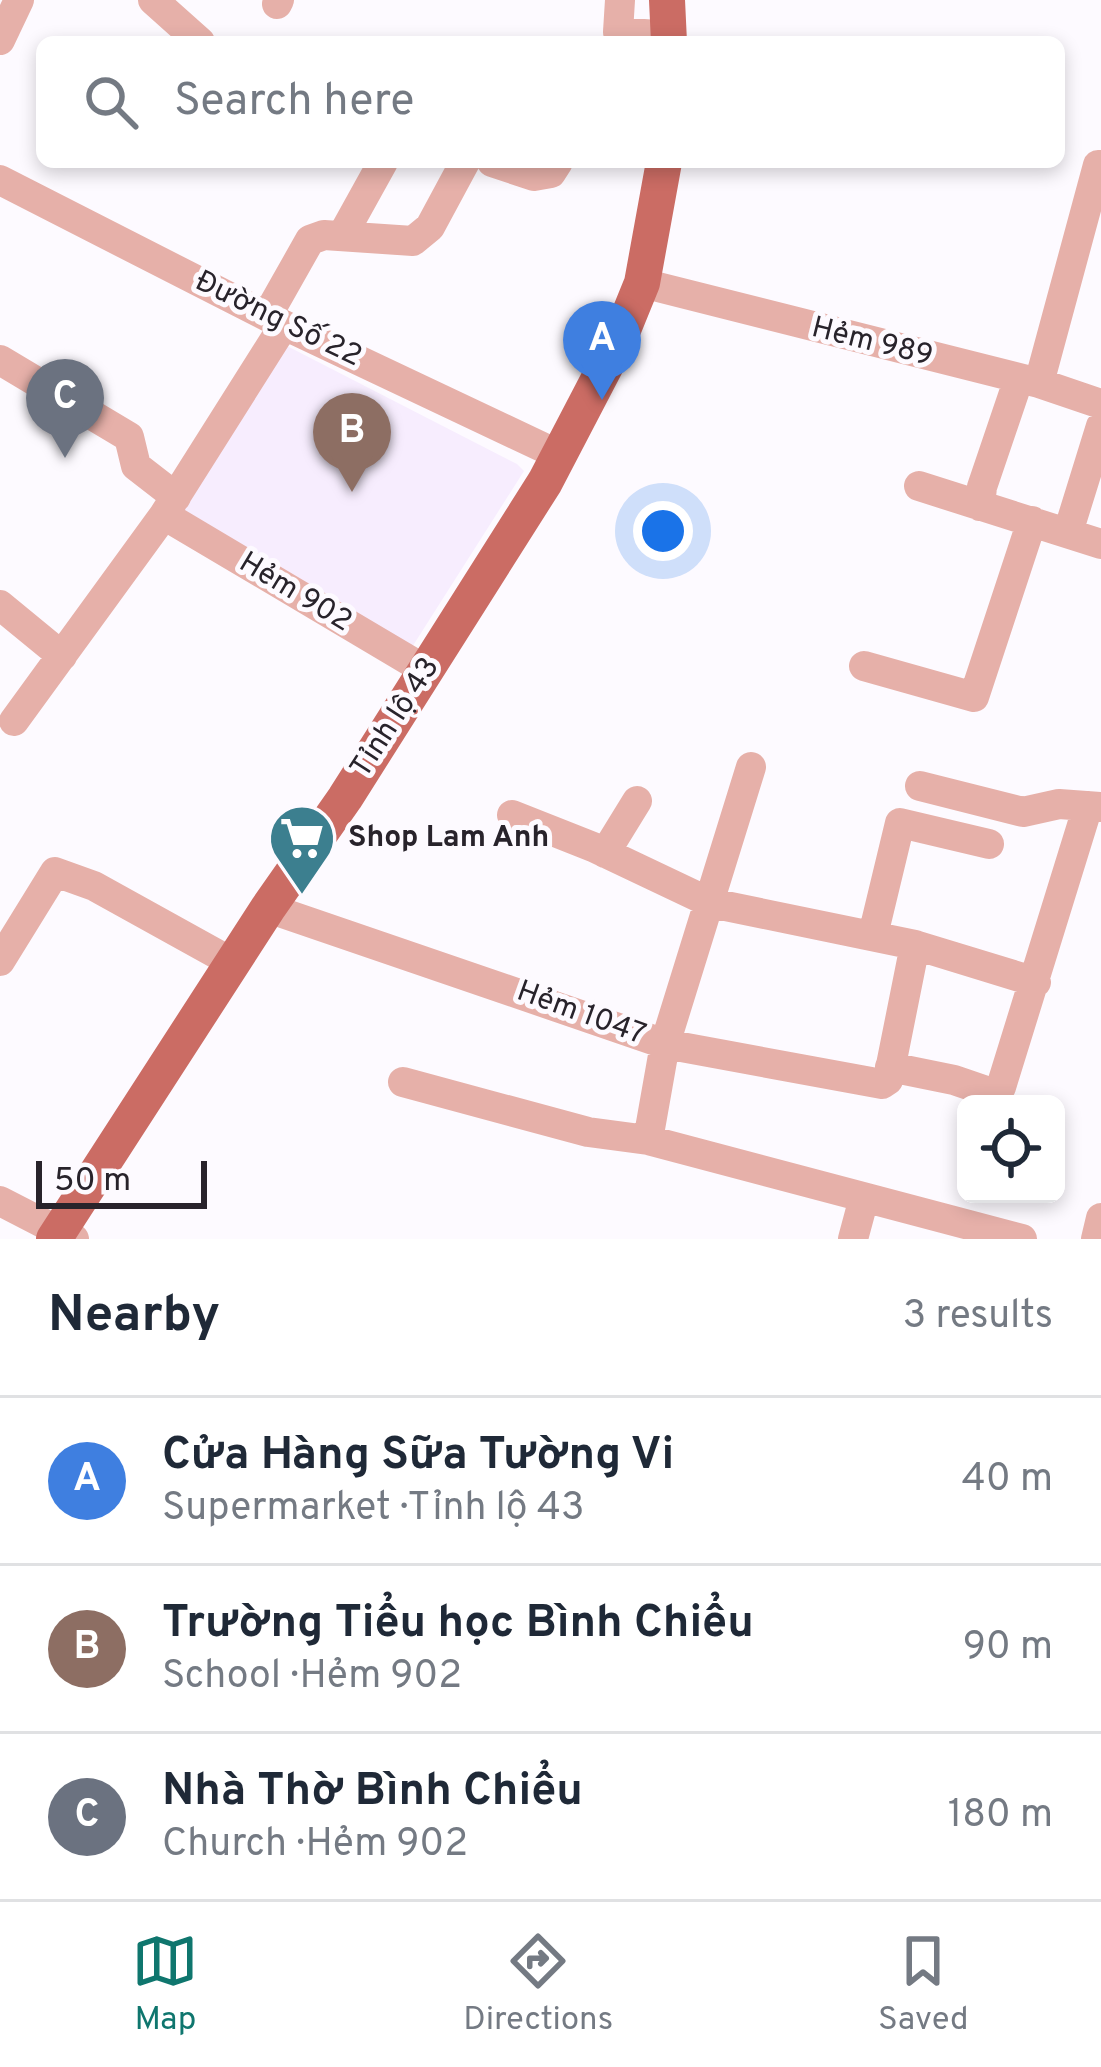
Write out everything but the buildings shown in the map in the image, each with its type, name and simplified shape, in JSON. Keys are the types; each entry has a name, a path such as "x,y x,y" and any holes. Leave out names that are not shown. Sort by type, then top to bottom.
{"main road":[{"name":"Tỉnh lộ 43","path":"62,1237 268,908 427,671 559,454 618,342 642,283 663,168"}],"street":[{"path":"0,40 19,0"},
{"path":"154,0 193,36"},
{"path":"620,0 618,32 668,26"},
{"path":"980,506 982,487 1029,381 1101,165"},
{"path":"342,236 379,168"},
{"path":"14,721 170,506 276,320 310,240 418,238 430,227 462,168"},
{"path":"509,168 534,176 554,168"},
{"name":"Đường Số 22","path":"0,180 276,320 559,454"},
{"name":"Hẻm 989","path":"642,283 1029,381 1101,404"},
{"name":"Hẻm 902","path":"0,360 129,437 136,466 170,506 427,671"},
{"path":"1046,525 1070,526 1101,425"},
{"path":"919,486 1101,544"},
{"path":"864,666 974,697 1046,525"},
{"path":"0,605 62,656"},
{"path":"648,1140 665,1044 751,766"},
{"path":"920,786 1023,812 1059,804 1095,807"},
{"path":"605,853 637,801"},
{"name":"Hẻm 1047","path":"268,908 665,1044 882,1084 888,1081 890,1067 996,1092 1036,982 1067,868 1095,807"},
{"path":"512,814 711,903 873,935 1036,982"},
{"path":"873,935 901,823 989,844"},
{"path":"0,961 55,872 94,886 233,963"},
{"path":"890,1067 915,946"},
{"path":"403,1082 589,1132 648,1140 1022,1239"},
{"path":"853,1239 864,1198"},
{"path":"0,1201 62,1237"},
{"path":"1096,1239 1101,1218"}],"shaded area":[{"path":"287,346 524,471 407,655 181,513"}],"place":[{"name":"Cửa Hàng Sữa Tường Vi","path":"602,400"},
{"name":"Nhà Thờ Bình Chiểu","path":"65,458"},
{"name":"Trường Tiểu học Bình Chiểu","path":"352,492"},
{"name":"Shop Lam Anh","path":"302,897"}]}
